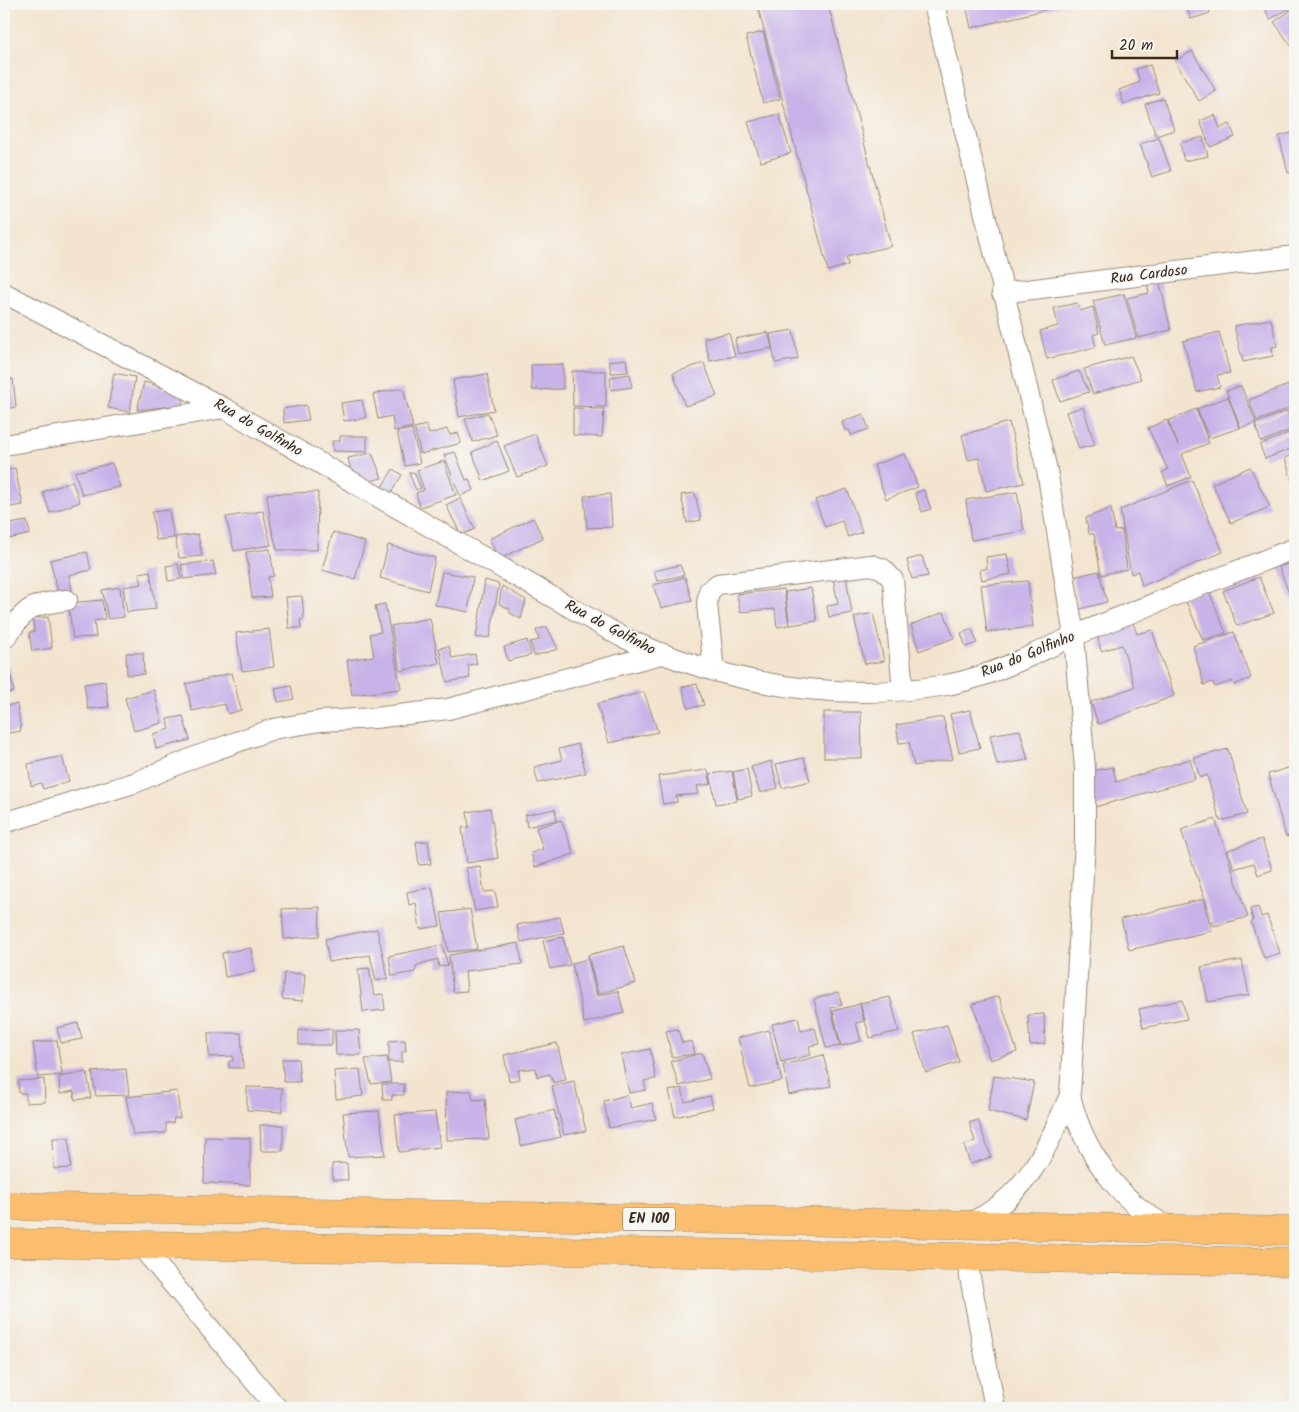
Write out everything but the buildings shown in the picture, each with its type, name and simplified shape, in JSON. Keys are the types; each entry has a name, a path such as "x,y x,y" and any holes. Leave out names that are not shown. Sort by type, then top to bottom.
{"main road":[{"name":"EN 100","path":"4,1206 1295,1231"},
{"name":"EN 100","path":"4,1243 1295,1262"}],"street":[{"path":"934,4 1002,293 1047,470 1074,636 1085,769 1085,832 1070,1095 1076,1121 1087,1144 1107,1173 1130,1201 1154,1220 1171,1228"},
{"name":"Rua Cardoso","path":"1002,293 1295,256"},
{"name":"Rua do Golfinho","path":"4,293 224,408 620,636 661,654 759,683 818,691 876,692 942,686 1000,670 1074,636 1295,548"},
{"path":"4,445 224,408"},
{"path":"714,671 707,604 709,591 718,584 871,565 883,569 893,580 903,690"},
{"path":"4,639 24,611 36,605 67,600"},
{"path":"4,823 134,783 195,756 273,729 321,722 375,718 448,709 661,654"},
{"path":"962,1226 984,1216 1009,1198 1033,1172 1052,1137 1070,1095"},
{"path":"139,1244 277,1408"},
{"path":"966,1256 996,1408"}]}
